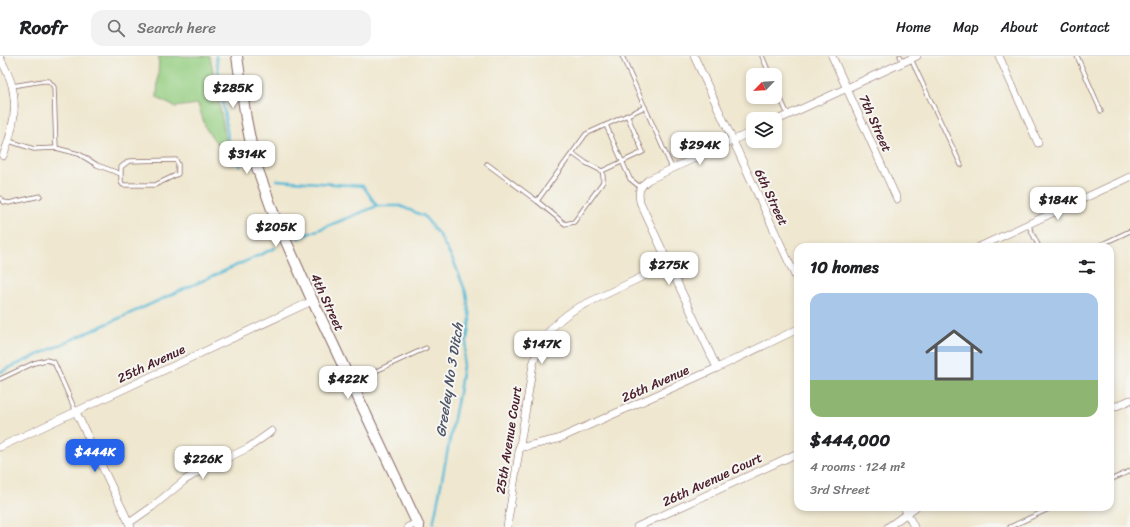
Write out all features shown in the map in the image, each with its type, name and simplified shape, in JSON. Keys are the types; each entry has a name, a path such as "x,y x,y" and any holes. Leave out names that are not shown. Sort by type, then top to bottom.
{"main road":[{"name":"4th Street","path":"237,56 243,105 254,159 262,185 281,232 312,301 352,382 415,526"}],"street":[{"name":"6th Street","path":"694,56 794,273"},
{"name":"7th Street","path":"832,56 897,199"},
{"path":"999,56 1038,143"},
{"path":"0,57 12,86 15,112 9,141 2,159"},
{"path":"782,118 847,88 902,59 914,57"},
{"path":"717,368 641,204 639,194 640,187 648,180 746,134"},
{"path":"991,243 1028,224 1130,177"},
{"name":"25th Avenue Court","path":"507,527 533,364 538,347 548,331 575,309 669,264"},
{"name":"25th Avenue","path":"0,447 312,301"},
{"name":"26th Avenue","path":"519,448 558,439 717,368 794,331"},
{"path":"1114,407 1130,400"},
{"path":"76,412 130,525 185,480 202,470 248,448 272,431"},
{"name":"26th Avenue Court","path":"637,527 794,455"},
{"path":"888,527 905,511"},
{"path":"906,511 914,527"}],"lane":[{"path":"622,56 672,168"},
{"path":"762,56 767,68"},
{"path":"1077,56 1101,111"},
{"path":"914,57 961,165"},
{"path":"12,86 49,81 54,88 56,148"},
{"path":"782,102 788,115"},
{"path":"537,201 586,134 645,107"},
{"path":"602,172 643,152 627,116"},
{"path":"606,124 630,179 640,187"},
{"path":"9,141 34,149 56,148 79,154 98,165 121,174"},
{"path":"572,153 602,172"},
{"path":"176,160 178,164 178,174 155,185 123,185 121,182 121,174 121,167 129,161 176,160"},
{"path":"486,164 537,201 565,224 574,222 603,182 602,172"},
{"path":"0,198 4,202 9,203 40,196"},
{"path":"1028,224 1037,243"},
{"path":"1104,243 1130,231"},
{"path":"352,382 426,348"},
{"path":"0,378 34,363 46,360 54,362 76,412"},
{"path":"1114,478 1130,471"},
{"path":"1010,527 1044,511"}],"green space":[{"path":"159,56 210,56 230,161 206,129 198,104 175,107 157,98"}],"waterway":[{"name":"Greeley No 3 Ditch","path":"216,56 229,144 240,166"},
{"name":"Greeley No 3 Ditch","path":"277,180 363,186 377,206 400,206 424,216 439,235 454,262 466,293 470,319 459,393 433,525"},
{"path":"298,238 377,206"},
{"path":"0,372 275,248"}]}
